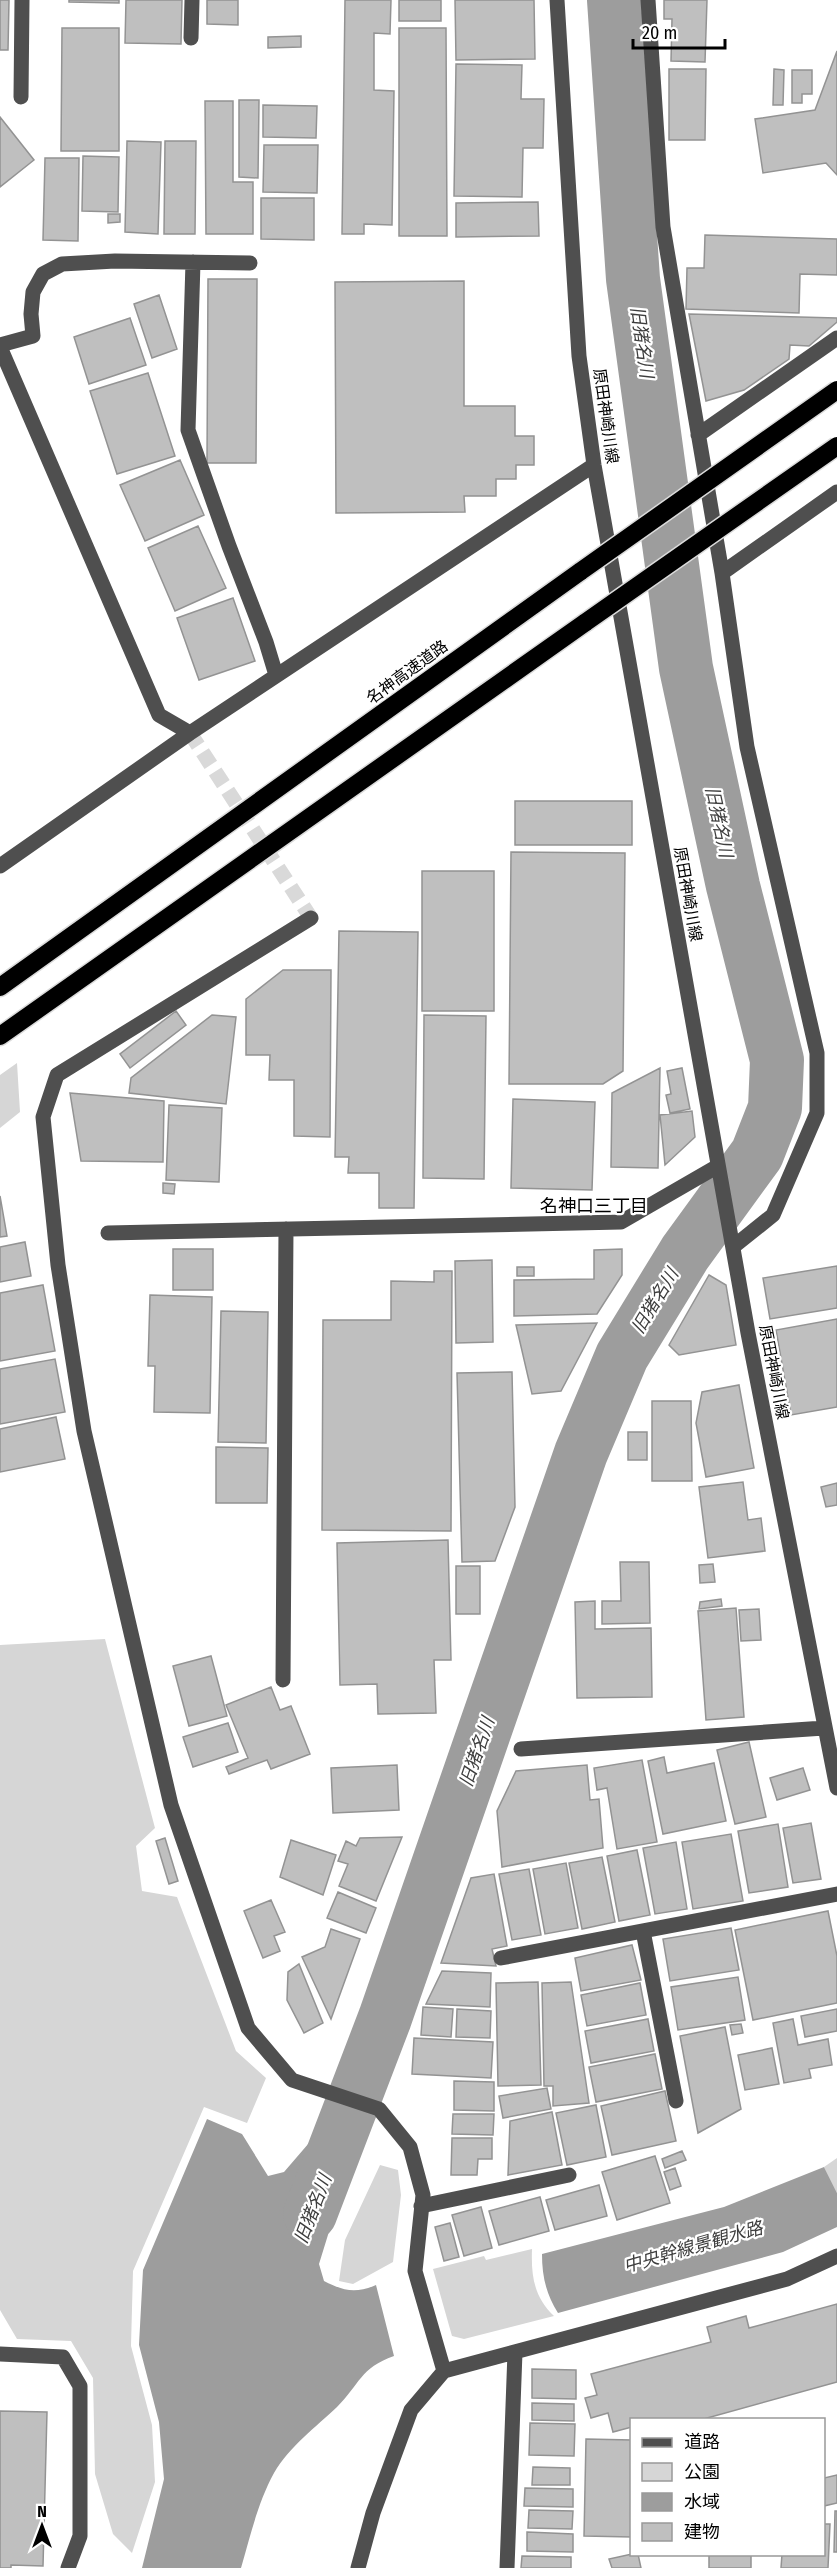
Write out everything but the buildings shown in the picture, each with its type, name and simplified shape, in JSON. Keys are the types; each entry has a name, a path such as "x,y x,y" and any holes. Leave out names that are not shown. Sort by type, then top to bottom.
{"highway":[{"name":"名神高速道路","path":"0,987 837,390"},
{"path":"0,1036 837,446"}],"street":[{"path":"21,97 22,0"},
{"path":"191,38 192,0"},
{"name":"原田神崎川線","path":"557,0 579,356 594,465 733,1248 837,1788"},
{"path":"648,0 663,227 722,573 747,747 817,1053 817,1113 778,1205 773,1215 733,1248"},
{"path":"190,733 159,715 0,346 33,336 31,314 33,292 43,274 62,264 116,261 250,263"},
{"path":"193,262 188,430 276,675"},
{"path":"698,435 837,338"},
{"path":"0,866 190,733 594,465"},
{"path":"722,573 837,492"},
{"path":"310,918 57,1075 42,1117 52,1225 84,1431 171,1805 248,2028 292,2080 379,2109 410,2146 423,2194 415,2271 444,2371"},
{"path":"108,1233 621,1222 718,1166"},
{"path":"283,1680 286,1229"},
{"path":"521,1749 824,1728"},
{"path":"501,1958 837,1894"},
{"path":"643,1931 676,2101"},
{"path":"422,2206 569,2175"},
{"path":"358,2568 373,2513 411,2410 444,2371 788,2279 837,2256"},
{"path":"507,2568 515,2352"},
{"path":"0,2354 63,2357 80,2386 80,2536 68,2568"}],"green space":[{"path":"17,1063 20,1112 0,1128 0,1075"},
{"path":"105,1639 155,1828 136,1846 142,1891 177,1897 236,2051 266,2078 247,2123 204,2107 133,2271 131,2346 152,2425 155,2482 132,2553 113,2534 95,2474 93,2378 71,2341 17,2339 0,2310 0,1645"},
{"path":"837,2158 837,2193 824,2167"},
{"path":"380,2165 398,2170 401,2195 393,2262 353,2284 339,2281 345,2240"},
{"path":"532,2249 535,2286 547,2309 554,2316 464,2339 452,2336 433,2269 484,2256 486,2260"}],"water":[{"path":"207,2119 242,2134 268,2176 284,2172 315,2136 361,2153 344,2183 319,2264 324,2281 338,2287 356,2290 376,2285 394,2356 367,2371 345,2399 303,2438 280,2464 263,2496 241,2568 142,2568 164,2479 159,2422 139,2345 143,2270"},
{"name":"中央幹線景観水路","path":"824,2167 837,2193 837,2227 783,2252 558,2313 550,2299 543,2270 542,2254 724,2207"}],"waterway":[{"name":"旧猪名川","path":"310,2214 385,2018 581,1453 622,1356 685,1253 757,1154 775,1108 777,1060 733,886 686,668 633,279 614,0"}],"tunnel":[{"path":"190,733 311,918"}],"district":[{"name":"名神口三丁目","path":"594,1206"}]}
